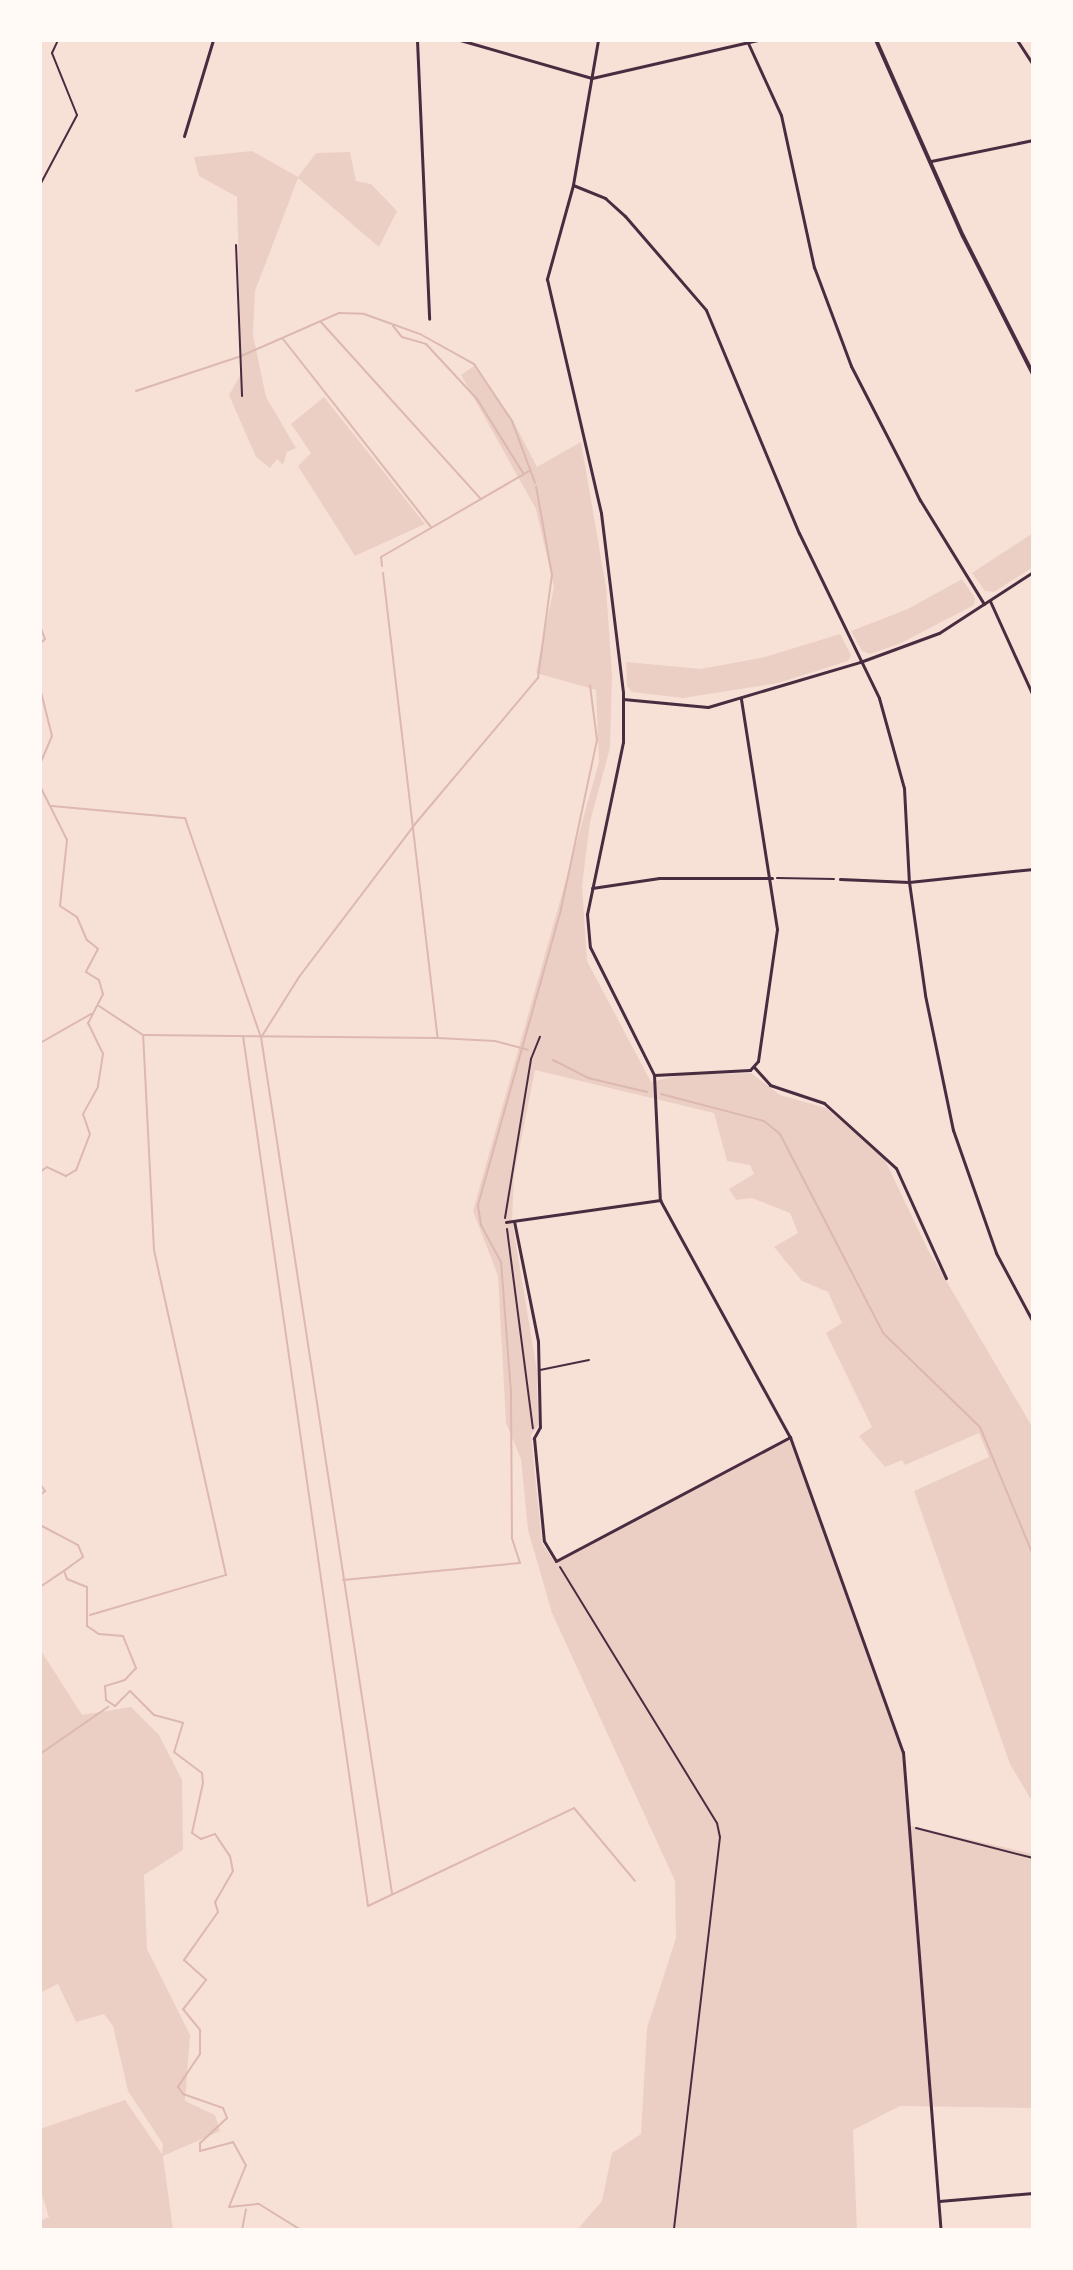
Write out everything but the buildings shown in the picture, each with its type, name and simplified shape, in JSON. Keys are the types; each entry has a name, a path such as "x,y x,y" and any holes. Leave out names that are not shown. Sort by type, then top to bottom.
{"street":[{"path":"184,136 213,40"},
{"path":"417,40 429,319"},
{"path":"460,40 592,78 758,40"},
{"path":"598,40 573,185 547,279 601,513 623,699 623,742 587,914 592,956 654,1075 657,1087 660,1200 790,1437 903,1752 941,2230"},
{"path":"876,40 930,162 1033,374"},
{"path":"1017,40 1033,65"},
{"path":"748,43 781,115 814,267 851,366 920,500 984,604"},
{"path":"930,162 1033,140"},
{"path":"573,185 605,198 625,216 706,310 860,662 879,698 898,763 909,824 909,882 925,995 953,1130 996,1253 1033,1322"},
{"path":"623,699 708,707 860,662 939,633 1033,572"},
{"path":"990,601 1033,696"},
{"path":"741,698 772,878 776,955 754,1067"},
{"path":"840,879 909,882 1033,869"},
{"path":"592,888 659,878 772,878"},
{"path":"654,1075 754,1067"},
{"path":"754,1067 770,1085 824,1103 896,1168 946,1278"},
{"path":"506,1222 660,1200"},
{"path":"514,1221 538,1341 540,1427 534,1438 544,1541 556,1561 790,1437"},
{"path":"939,2201 1033,2193"}],"lane":[{"path":"539,1371 589,1360"}],"path":[{"path":"40,185 77,115 52,53 58,40"},
{"path":"236,245 242,396"},
{"path":"772,878 840,879"},
{"path":"534,1438 506,1222 531,1059 540,1037"},
{"path":"556,1561 717,1823 720,1837 674,2230"},
{"path":"911,1826 1033,1858"}],"shaded area":[{"path":"252,151 298,177 316,153 350,152 356,181 371,184 397,211 379,247 298,178 255,291 253,335 266,397 296,448 287,452 283,465 277,459 270,468 256,457 229,395 241,374 237,197 199,176 194,157"},
{"path":"474,366 512,419 537,467 581,442 606,587 612,674 610,748 590,822 582,886 587,961 651,1082 680,1075 751,1073 780,1095 826,1108 884,1158 928,1250 1033,1428 1033,1803 1010,1764 914,1491 989,1457 979,1433 905,1465 902,1460 885,1467 859,1436 872,1427 826,1333 842,1323 828,1292 802,1281 774,1247 798,1233 790,1213 752,1198 736,1200 729,1189 754,1174 750,1165 727,1161 714,1113 535,1070 514,1175 512,1220 537,1371 538,1426 531,1435 542,1543 554,1561 790,1437 903,1752 911,1826 1033,1854 1033,2108 900,2106 853,2130 857,2230 577,2230 602,2201 612,2153 641,2134 647,2028 676,1938 675,1881 552,1613 528,1530 521,1459 506,1423 498,1276 473,1211 599,762 596,690 536,673 554,587 536,509 461,375"},
{"path":"324,397 425,524 355,556 298,466 311,453 291,424"},
{"path":"1033,533 1033,567 994,592 985,591 972,573"},
{"path":"962,579 975,598 974,605 899,644 870,654 862,651 851,631 908,609"},
{"path":"840,634 851,655 848,661 778,683 683,698 632,692 627,686 626,662 701,669 765,657"},
{"path":"40,1649 82,1715 131,1707 159,1735 182,1780 183,1850 144,1875 147,1949 190,2035 185,2101 215,2115 220,2131 163,2156 173,2230 40,2230 40,2221 49,2217 40,2189 40,2129 125,2100 162,2154 163,2144 128,2091 113,2026 104,2014 76,2022 58,1984 40,1993"}],"waterway":[{"path":"136,391 241,356 339,313 364,314 420,334 474,364 512,421 535,483"},
{"path":"321,322 481,499"},
{"path":"393,326 402,337 426,344 477,399 523,473"},
{"path":"283,339 431,527"},
{"path":"382,566 381,557 531,470"},
{"path":"262,1036 299,977 415,824 538,678 552,575 536,486"},
{"path":"383,573 438,1038"},
{"path":"40,626 45,639 40,644"},
{"path":"343,1580 520,1563 512,1539 511,1392 501,1262 481,1225 478,1205 560,914 597,740 590,685"},
{"path":"40,688 52,736 40,764"},
{"path":"40,786 67,840 60,906 77,917 87,940 98,949 86,972 99,980 103,994 88,1023 103,1054 98,1087 83,1114 90,1134 76,1170 66,1176 47,1167 40,1172"},
{"path":"52,806 185,818 261,1037 392,1893"},
{"path":"99,1006 143,1035 438,1038 495,1041 528,1050"},
{"path":"40,1043 91,1014"},
{"path":"90,1615 226,1575 154,1250 143,1035"},
{"path":"243,1036 368,1906 574,1808 635,1881"},
{"path":"557,1062 553,1060 588,1078 647,1092"},
{"path":"661,1094 764,1121 780,1134 883,1333 980,1427 1033,1555"},
{"path":"40,1484 45,1491 40,1495"},
{"path":"40,1525 78,1545 83,1557 64,1571 67,1579 87,1587 87,1626 99,1634 123,1636 136,1668 125,1680 105,1686 106,1700 115,1706 130,1691 154,1715 183,1723 174,1752 202,1773 203,1783 192,1833 201,1839 215,1834 230,1856 233,1871 215,1902 218,1912 184,1960 206,1980 183,2009 200,2030 200,2054 178,2087 183,2094 223,2108 227,2118 200,2143 200,2151 233,2142 246,2165 229,2207 259,2204 301,2230"},
{"path":"40,1587 62,1572"},
{"path":"40,1754 108,1707"},
{"path":"242,2230 246,2209"}]}
